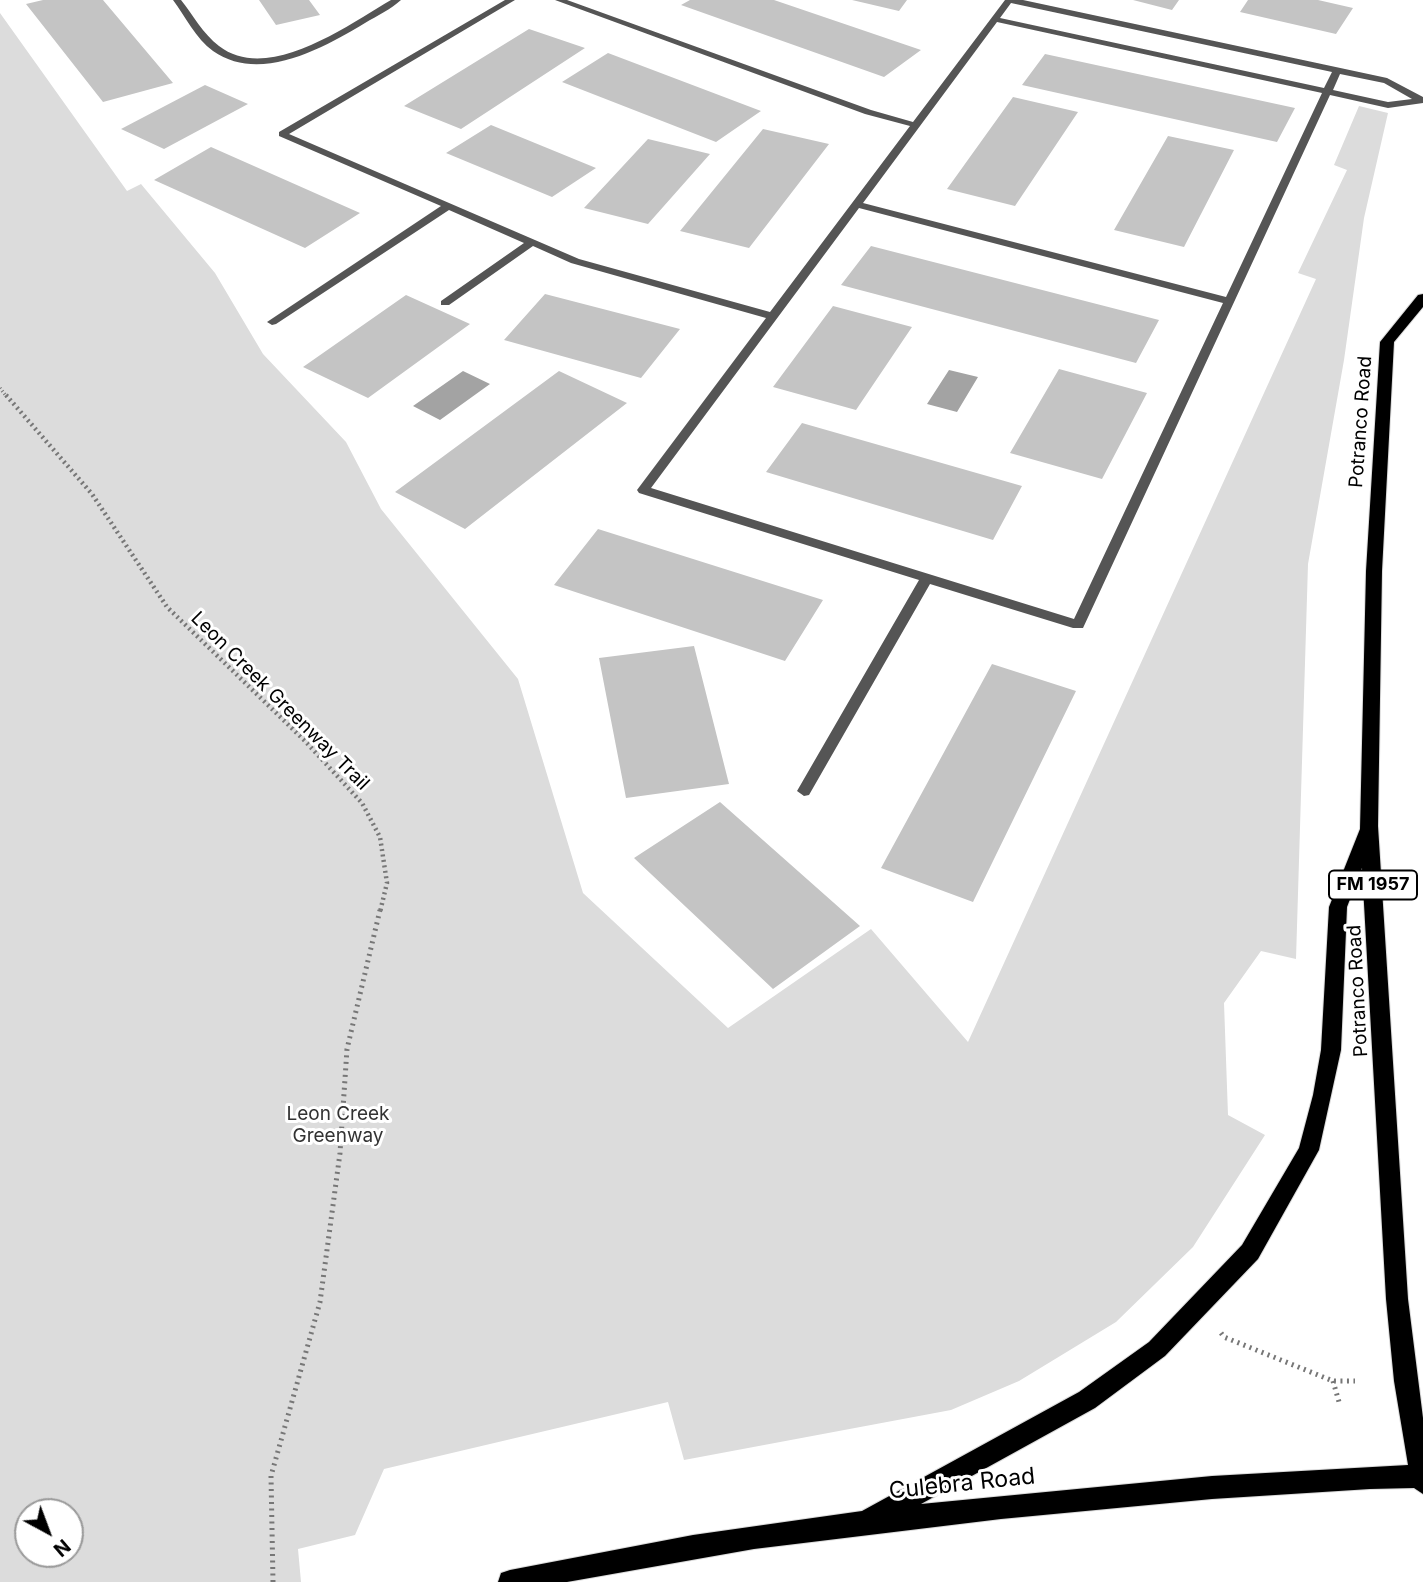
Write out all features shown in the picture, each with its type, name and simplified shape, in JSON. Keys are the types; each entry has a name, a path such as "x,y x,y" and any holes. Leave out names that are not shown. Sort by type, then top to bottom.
{"main road":[{"name":"Potranco Road","path":"1423,298 1387,342 1374,571 1369,826 1397,1299 1405,1381 1423,1478"},
{"path":"869,1520 1087,1400 1157,1349 1250,1252 1309,1150 1324,1095 1331,1050 1338,907 1369,826"},
{"name":"Culebra Road","path":"510,1582 591,1564 869,1520 1152,1491 1423,1478"}],"lane":[{"path":"177,0 217,49 238,59 269,62 305,52 397,0"},
{"path":"511,0 282,134 575,261 771,316"},
{"path":"559,0 868,112 915,125"},
{"path":"1338,71 1078,625 643,490 1010,0 1338,71 1387,82 1422,100"},
{"path":"994,19 1388,105 1422,100"},
{"path":"856,204 1230,300"},
{"path":"272,322 449,206"},
{"path":"445,303 532,242"},
{"path":"804,791 927,578"}],"path":[{"name":"Leon Creek Greenway Trail","path":"0,388 92,494 167,607 313,750 362,803 380,837 387,883 347,1049 340,1153 320,1301 271,1476 272,1582"},
{"path":"1218,1330 1224,1337 1333,1381 1355,1381"},
{"path":"1333,1381 1339,1402"}],"green space":[{"name":"Leon Creek Greenway","path":"0,13 127,191 141,184 215,273 263,354 346,442 381,509 518,679 583,893 728,1028 871,929 968,1042 1316,279 1298,273 1347,170 1334,165 1359,106 1388,113 1364,218 1344,360 1308,564 1296,959 1261,951 1224,1003 1228,1115 1265,1135 1193,1247 1116,1322 1019,1381 951,1410 684,1460 668,1402 384,1469 355,1535 298,1549 301,1582 0,1582"}],"shaded area":[{"path":"949,370 978,377 957,412 927,404"},
{"path":"463,371 490,384 440,420 413,406"}],"building":[{"path":"43,0 103,0 173,83 103,102 26,4"},
{"path":"259,0 309,0 320,15 276,25"},
{"path":"690,0 774,0 921,50 884,77 681,5"},
{"path":"852,0 907,0 899,11"},
{"path":"1133,0 1179,0 1172,10"},
{"path":"1248,0 1318,0 1353,8 1336,34 1240,12"},
{"path":"529,29 585,48 461,129 404,106"},
{"path":"608,53 761,111 716,142 562,82"},
{"path":"1045,54 1295,108 1277,142 1022,85"},
{"path":"205,85 248,104 164,149 121,129"},
{"path":"1013,97 1078,112 1015,206 947,189"},
{"path":"491,125 596,168 552,197 446,153"},
{"path":"763,129 829,144 749,248 680,231"},
{"path":"1168,136 1234,150 1184,247 1114,230"},
{"path":"648,139 710,154 648,224 584,208"},
{"path":"211,147 360,213 305,248 154,180"},
{"path":"871,246 1159,320 1136,363 841,285"},
{"path":"545,294 680,329 641,378 504,340"},
{"path":"406,295 470,324 368,398 303,367"},
{"path":"833,306 912,327 856,410 773,387"},
{"path":"1059,369 1147,393 1102,479 1010,453"},
{"path":"559,371 627,403 465,529 395,492"},
{"path":"802,423 1022,486 993,540 766,472"},
{"path":"598,529 823,600 785,661 554,585"},
{"path":"694,646 729,784 626,798 599,658"},
{"path":"992,664 1076,691 973,902 881,868"},
{"path":"720,802 860,926 773,989 634,858"}]}
